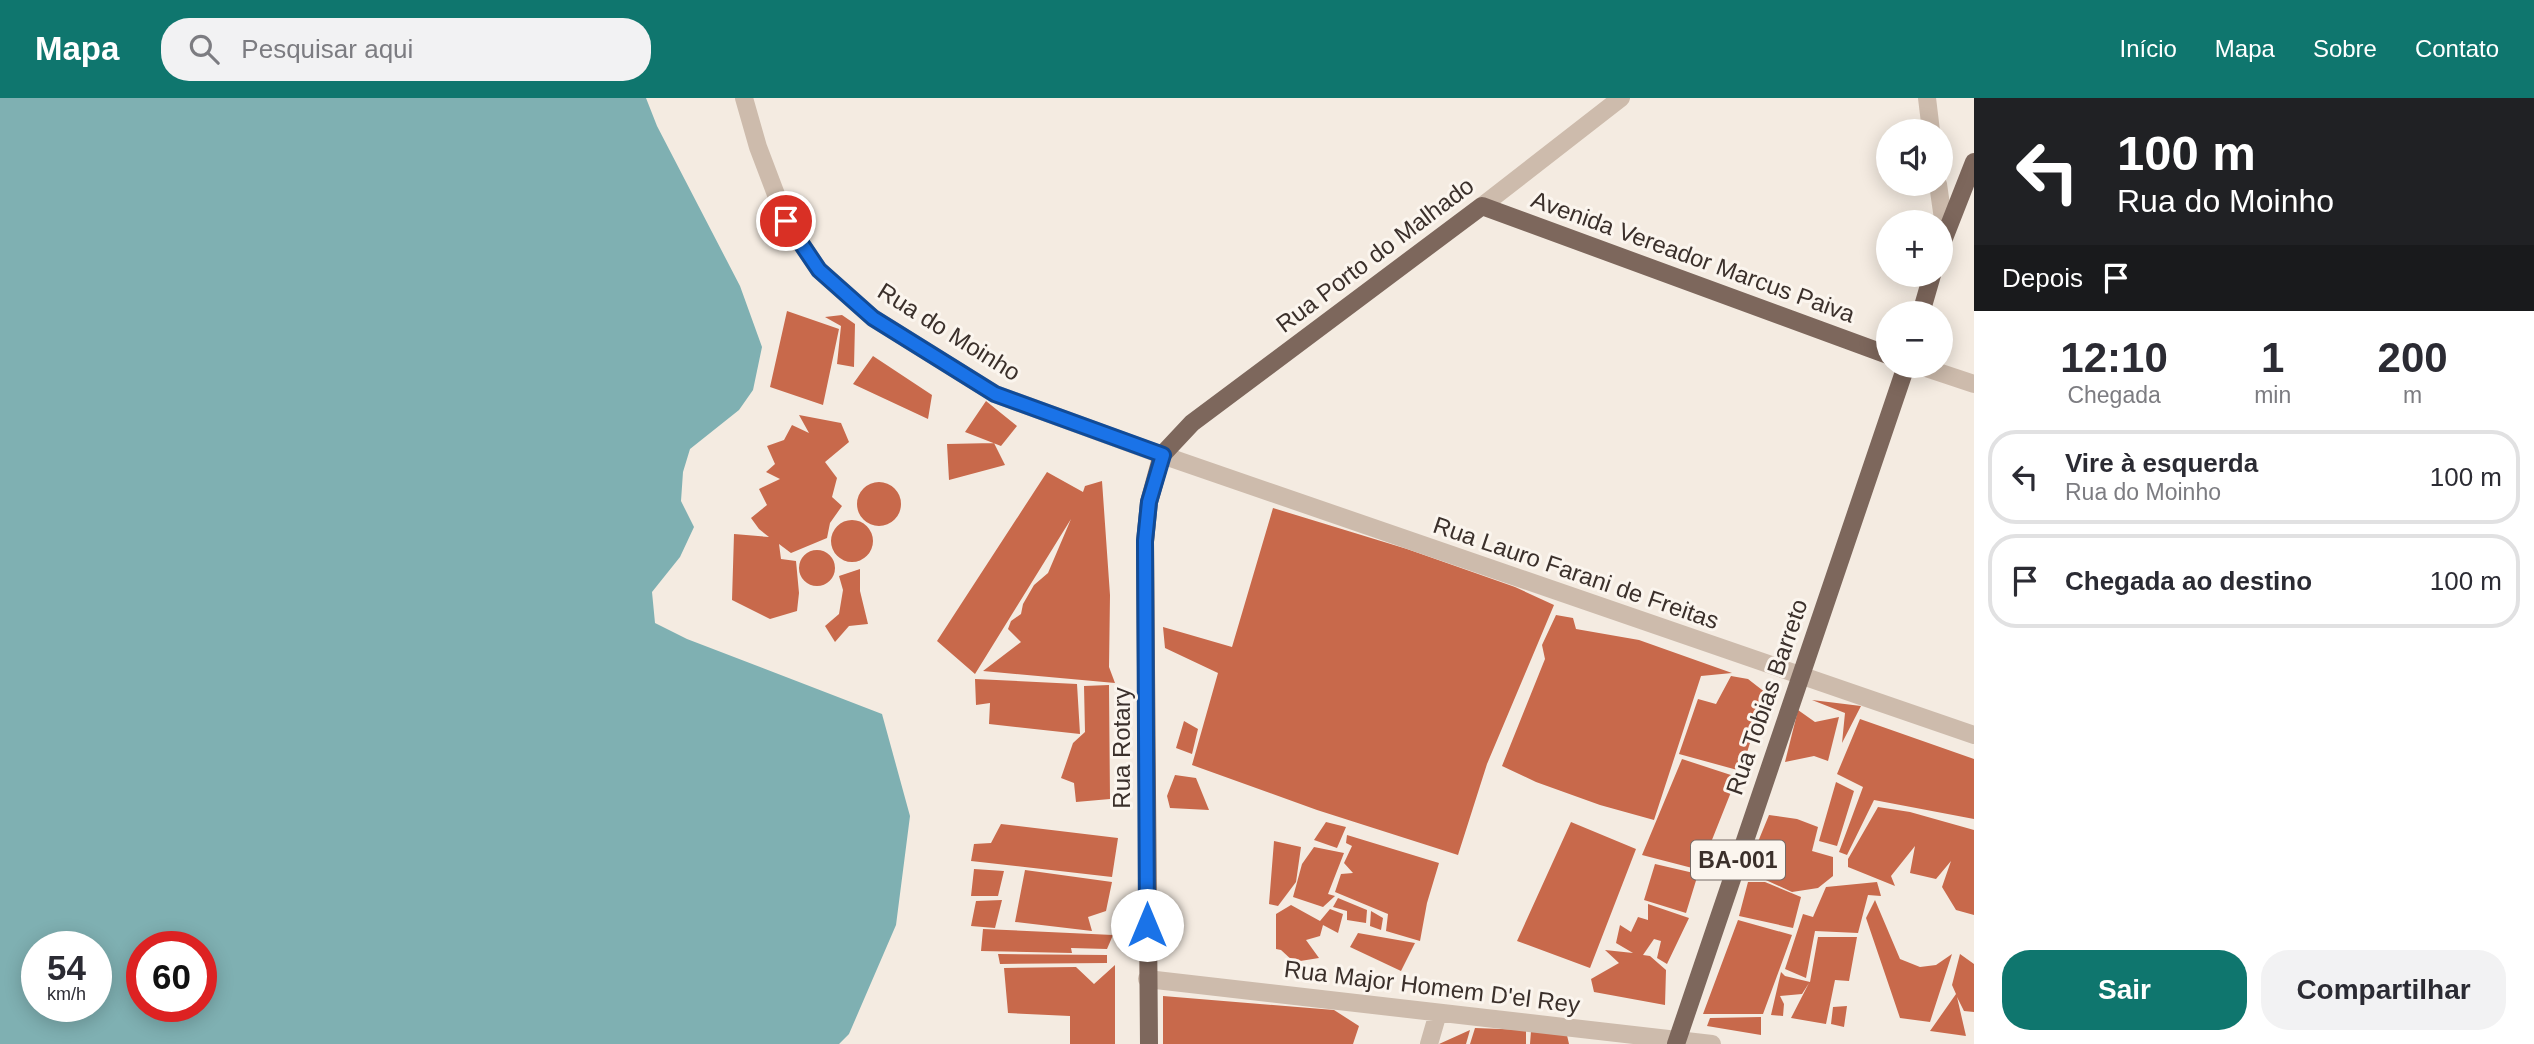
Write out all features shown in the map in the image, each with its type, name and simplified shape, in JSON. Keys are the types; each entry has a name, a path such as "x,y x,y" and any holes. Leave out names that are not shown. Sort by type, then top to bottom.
{"main road":[{"path":"1953,214 1974,162"},
{"name":"Rua Porto do Malhado","path":"1163,455 1192,423 1482,206"},
{"name":"Avenida Vereador Marcus Paiva","path":"1482,206 1876,351"},
{"name":"Rua Tobias Barreto","path":"1676,1042 1902,378"},
{"name":"Rua Rotary","path":"1149,1044 1145,541 1149,502 1163,455"}],"street":[{"name":"Rua do Moinho","path":"744,98 758,147 786,221 819,270 873,318 995,394 1163,455"},
{"name":"Rua Porto do Malhado","path":"1482,206 1621,98"},
{"path":"1927,98 1930,119"},
{"path":"1953,377 1974,384"},
{"name":"Rua Lauro Farani de Freitas","path":"1163,455 1974,735"},
{"name":"Rua Major Homem D'el Rey","path":"1147,979 1676,1042 1712,1044"},
{"path":"1429,1044 1438,1013"}],"water":[{"path":"0,98 646,98 657,126 740,286 762,347 753,390 739,410 690,449 683,472 681,501 694,527 680,557 652,592 655,623 687,639 882,714 910,816 896,925 849,1034 839,1044 0,1044"}],"building":[{"path":"787,311 839,329 823,405 770,387"},
{"path":"842,315 855,324 854,367 837,364 841,326 825,317"},
{"path":"873,356 932,395 928,419 853,384"},
{"path":"986,401 1017,426 1001,446 965,432"},
{"path":"799,415 841,423 849,442 825,462 837,478 832,497 842,506 830,523 827,538 791,553 779,544 781,559 796,561 799,593 797,611 770,619 732,600 734,534 769,537 751,518 767,505 759,489 780,479 766,472 775,464 767,446 784,440 792,425 809,433"},
{"path":"994,443 1005,465 949,480 947,444"},
{"path":"1047,472 1083,492 1085,486 1102,481 1110,595 1109,667 1115,683 983,671 1021,642 1008,629 1011,621 1021,614 1023,604 1034,585 1048,573 1071,519 975,674 937,641"},
{"path":"879,482 894,489 901,504 894,519 879,526 864,519 857,504 864,489"},
{"path":"1273,508 1407,549 1515,587 1554,605 1487,764 1458,855 1317,810 1192,765 1218,673 1165,648 1163,627 1232,647"},
{"path":"852,520 867,526 873,541 867,556 852,562 837,556 831,541 837,526"},
{"path":"817,550 830,555 835,568 830,581 817,586 804,581 799,568 804,555"},
{"path":"860,569 860,591 868,624 849,626 835,642 825,626 839,614 843,590 839,576"},
{"path":"1556,615 1573,618 1576,629 1639,640 1732,673 1701,676 1654,820 1600,805 1536,782 1502,766 1545,659 1542,645"},
{"path":"1731,676 1748,679 1766,693 1741,771 1679,754 1698,699 1716,704"},
{"path":"975,679 1077,684 1080,734 989,724 990,703 976,705"},
{"path":"1109,685 1110,799 1076,802 1074,783 1061,778 1073,743 1085,732 1084,686"},
{"path":"1812,700 1861,706 1842,743 1845,713"},
{"path":"1798,710 1815,722 1839,717 1828,761 1814,756 1785,762"},
{"path":"1860,719 1974,759 1974,819 1874,800 1847,855 1839,852 1863,787 1837,774"},
{"path":"1184,721 1198,729 1192,754 1176,748"},
{"path":"1682,759 1737,777 1700,870 1642,855"},
{"path":"1175,775 1196,778 1209,810 1170,808 1167,796"},
{"path":"1836,782 1854,791 1837,846 1819,841"},
{"path":"1878,807 1910,812 1974,830 1974,915 1956,910 1942,887 1951,861 1936,879 1910,873 1915,846 1891,876 1895,886 1848,867 1848,859"},
{"path":"1769,815 1797,819 1818,827 1812,851 1833,857 1833,876 1818,888 1792,892 1746,871"},
{"path":"1326,822 1346,827 1337,848 1314,840"},
{"path":"1571,822 1636,849 1590,968 1517,941"},
{"path":"1001,824 1118,838 1112,877 971,861 974,844 991,843"},
{"path":"1347,835 1439,863 1427,903 1420,941 1386,931 1388,914 1335,892 1341,874 1353,873 1344,863 1352,846 1346,843"},
{"path":"1274,841 1301,847 1296,882 1278,906 1269,904"},
{"path":"1314,847 1344,853 1328,894 1335,896 1323,907 1293,897 1302,864"},
{"path":"1655,864 1698,874 1686,913 1644,900"},
{"path":"974,869 1004,871 998,896 971,896"},
{"path":"1025,870 1112,882 1106,911 1088,917 1092,931 1015,922"},
{"path":"1748,882 1765,882 1801,897 1793,928 1739,916"},
{"path":"1877,882 1881,896 1868,895 1858,933 1815,931 1806,978 1785,969 1803,914 1813,917 1826,887"},
{"path":"1338,898 1367,910 1366,923 1347,920 1347,911 1333,907"},
{"path":"1002,900 995,928 971,926 976,901"},
{"path":"1875,900 1900,959 1920,967 1936,965 1952,954 1930,1022 1900,1018 1866,918"},
{"path":"1648,904 1689,918 1667,964 1657,958 1661,941 1654,939 1643,955 1650,956 1666,970 1665,1005 1594,992 1591,979 1619,963 1605,950 1633,953 1616,943 1620,925 1631,932 1638,917 1648,920"},
{"path":"1291,905 1320,921 1330,909 1343,914 1338,933 1323,925 1320,936 1306,940 1319,958 1294,962 1281,950 1276,949 1276,914"},
{"path":"1371,911 1383,918 1381,930 1370,926"},
{"path":"1738,920 1792,935 1763,1014 1703,1014"},
{"path":"983,929 1113,935 1107,949 1071,948 1072,953 981,951"},
{"path":"1358,933 1415,943 1401,971 1350,947"},
{"path":"1818,937 1857,937 1849,981 1835,980 1826,1024 1791,1018 1809,983 1802,994 1780,996 1784,1004 1783,1016 1771,1015 1781,972 1785,976 1810,982"},
{"path":"998,954 1107,955 1107,963 1000,964"},
{"path":"1960,954 1974,964 1974,1012 1964,1011 1957,997 1966,1036 1930,1031 1956,994 1952,985"},
{"path":"1115,965 1115,1044 1070,1044 1070,1016 1008,1013 1004,968 1076,967 1094,984"},
{"path":"1163,996 1334,1010 1359,1026 1353,1044 1163,1044"},
{"path":"1847,1006 1844,1027 1831,1024 1833,1007"},
{"path":"1761,1017 1761,1035 1707,1026 1710,1018"},
{"path":"1475,1028 1526,1030 1526,1044 1470,1044"},
{"path":"1470,1030 1466,1044 1439,1044"},
{"path":"1531,1031 1566,1031 1569,1044 1530,1044"}],"route":[{"path":"786,221 819,270 873,318 995,394 1163,455 1149,502 1145,541 1147,925"}]}
